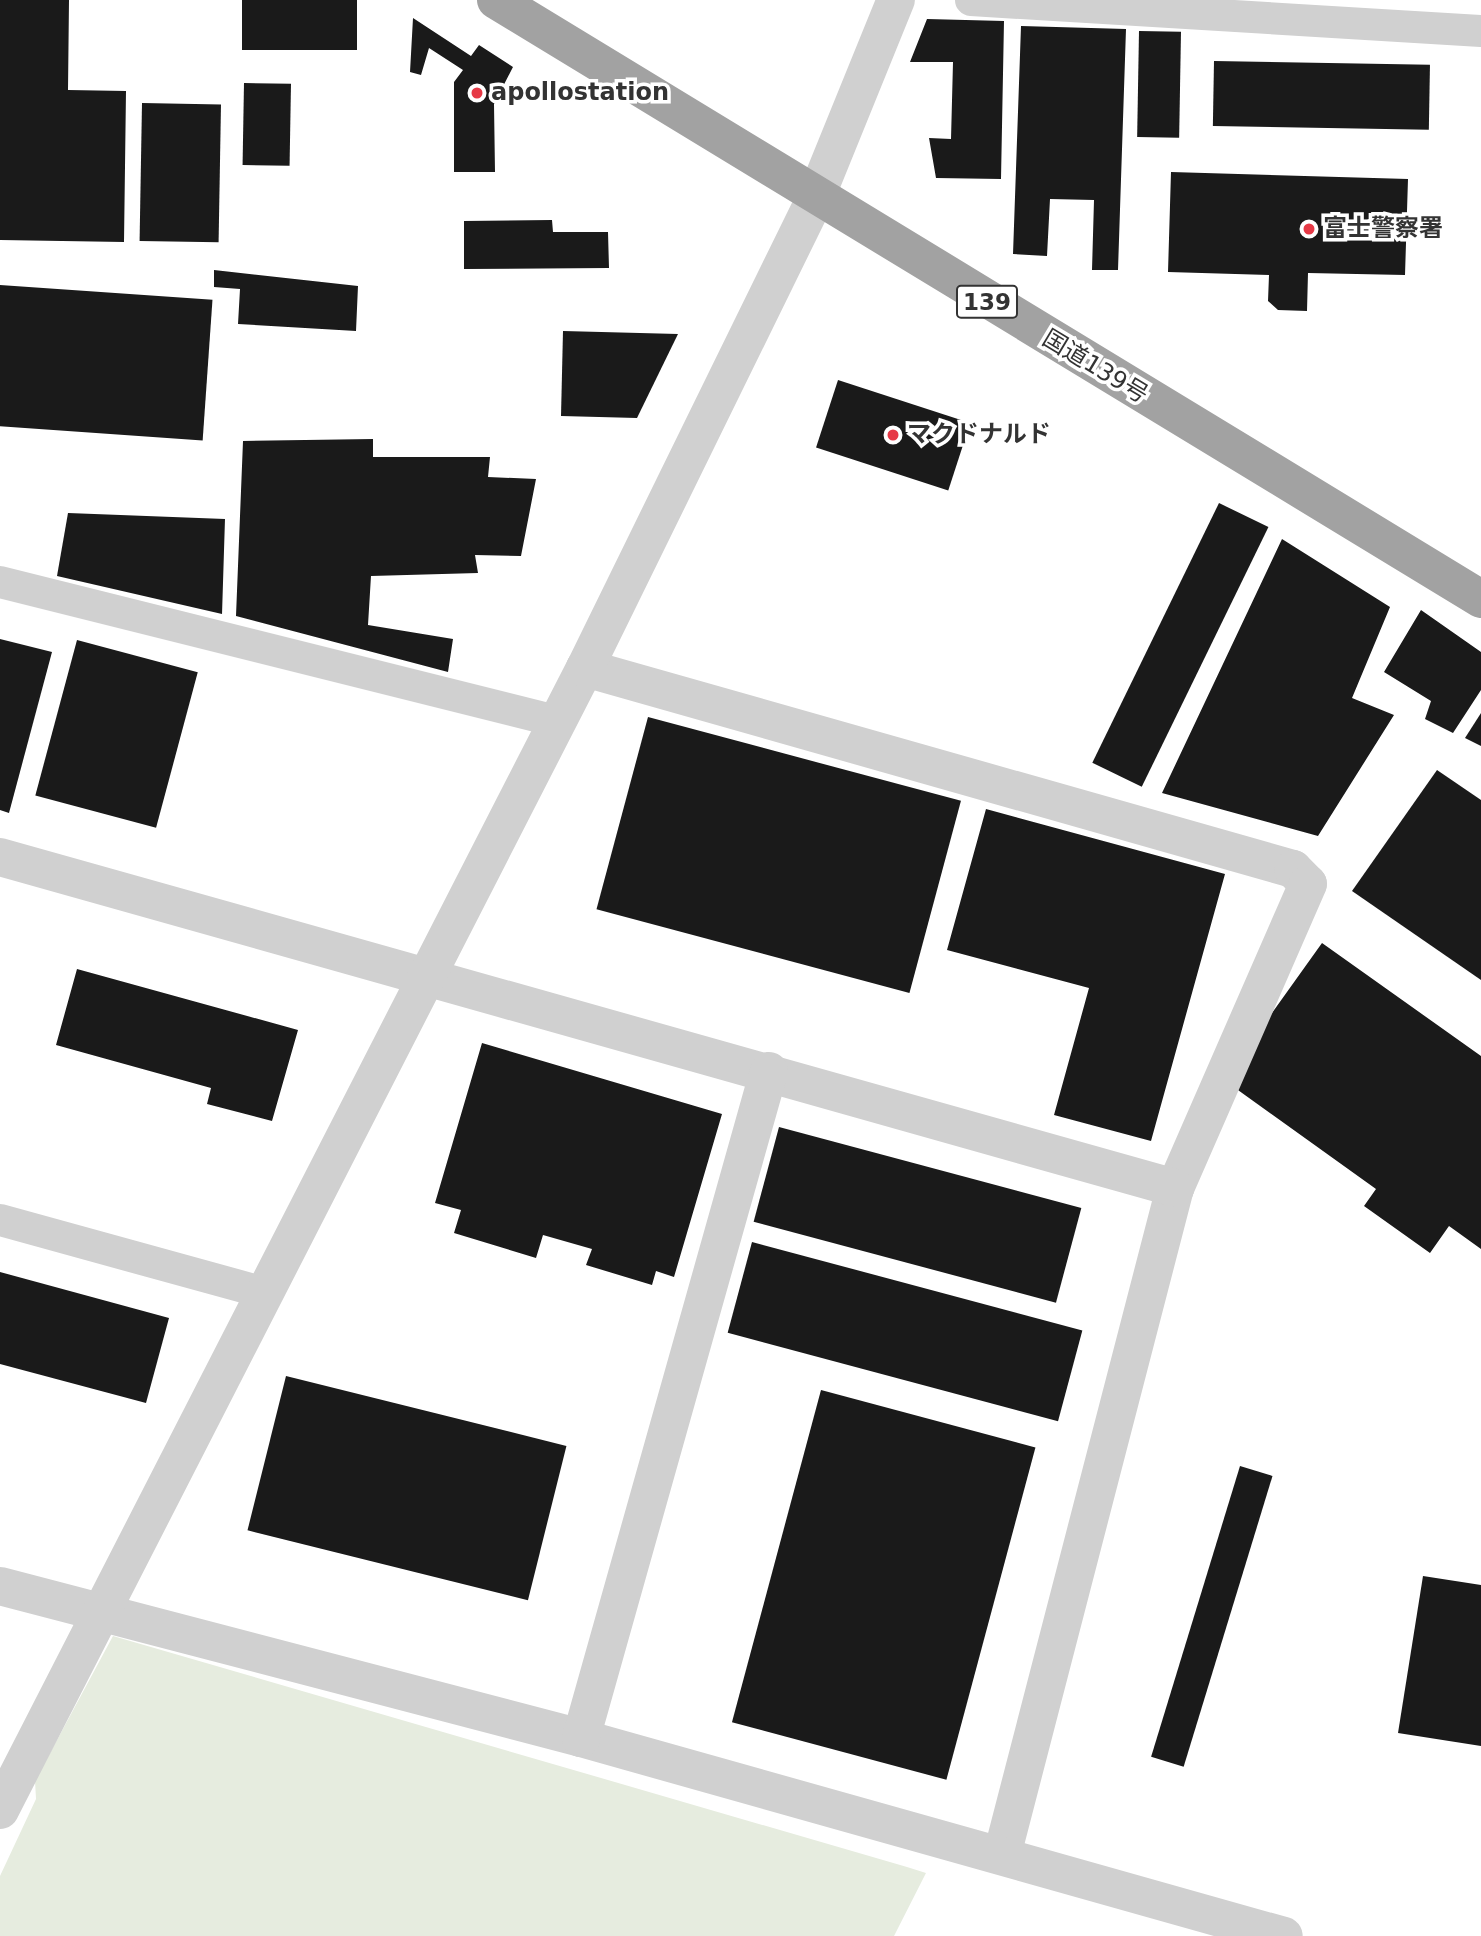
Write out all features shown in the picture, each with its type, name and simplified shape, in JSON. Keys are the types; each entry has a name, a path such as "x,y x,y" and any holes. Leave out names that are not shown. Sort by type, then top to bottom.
{"highway":[{"name":"国道139号","path":"496,0 815,199 1481,599"}],"street":[{"path":"0,1810 421,978 584,668 815,199 896,0"},
{"path":"971,0 1481,31"},
{"path":"0,582 556,721"},
{"path":"584,668 1293,869 1308,884 1175,1188 1002,1855"},
{"path":"0,857 421,978 769,1071 1175,1188"},
{"path":"581,1738 769,1071"},
{"path":"0,1220 261,1292"},
{"path":"0,1586 581,1738 1284,1936"}],"shaded area":[{"path":"113,1636 926,1873 894,1936 0,1936 0,1876 36,1799 35,1781"}],"building":[{"path":"0,0 69,0 68,90 126,91 124,242 0,240"},
{"path":"242,0 357,0 357,50 242,50"},
{"name":"apollostation","path":"413,18 471,56 479,45 513,67 494,104 495,172 454,172 454,82 463,70 429,48 421,75 410,72"},
{"path":"927,19 1004,21 1001,179 936,178 929,138 951,139 953,62 910,62"},
{"path":"1021,26 1126,29 1118,270 1092,270 1094,200 1050,199 1047,256 1013,254"},
{"path":"1139,31 1181,32 1179,138 1137,137"},
{"path":"1214,61 1430,65 1429,130 1213,126"},
{"path":"244,83 291,84 290,166 243,165"},
{"path":"142,103 221,104 219,242 140,241"},
{"path":"1171,172 1408,179 1405,275 1308,273 1307,311 1278,310 1268,301 1269,275 1168,272"},
{"path":"552,220 553,232 608,232 609,268 464,269 464,221"},
{"path":"214,270 358,286 356,331 238,324 240,289 214,287"},
{"path":"0,285 212,300 203,441 0,426"},
{"path":"563,331 678,334 637,418 561,416"},
{"name":"マクドナルド","path":"838,380 970,423 948,490 816,448"},
{"path":"373,439 373,457 490,457 488,477 536,479 521,556 475,555 478,573 371,576 368,625 453,639 448,672 236,616 243,441"},
{"path":"1219,503 1268,527 1142,787 1092,763"},
{"path":"68,513 225,519 222,614 57,576"},
{"path":"1282,539 1390,607 1352,698 1394,715 1318,836 1162,793"},
{"path":"1421,610 1481,652 1481,690 1453,733 1425,719 1431,701 1384,672"},
{"path":"0,639 52,652 9,813 0,810"},
{"path":"77,640 198,672 156,828 35,796"},
{"path":"1481,713 1481,746 1465,738"},
{"path":"648,717 961,801 909,993 596,909"},
{"path":"1437,770 1481,800 1481,980 1352,891"},
{"path":"986,809 1225,874 1151,1141 1054,1115 1089,988 947,950"},
{"path":"1322,943 1481,1056 1481,1249 1449,1226 1430,1253 1364,1206 1376,1189 1224,1080"},
{"path":"77,969 298,1030 272,1121 207,1104 211,1088 56,1045"},
{"path":"482,1043 722,1114 674,1277 656,1271 652,1285 586,1265 592,1249 543,1235 536,1258 454,1233 461,1210 435,1203"},
{"path":"779,1127 1081,1208 1056,1303 754,1222"},
{"path":"752,1242 1082,1331 1058,1421 728,1333"},
{"path":"0,1272 169,1318 146,1403 0,1364"},
{"path":"286,1376 566,1446 528,1600 248,1530"},
{"path":"821,1390 1035,1447 946,1780 732,1722"},
{"path":"1240,1466 1273,1476 1184,1767 1151,1757"},
{"path":"1423,1576 1481,1585 1481,1746 1398,1733"}],"place":[{"name":"apollostation","path":"477,93"},
{"name":"富士警察署","path":"1309,229"},
{"name":"マクドナルド","path":"893,435"}]}
